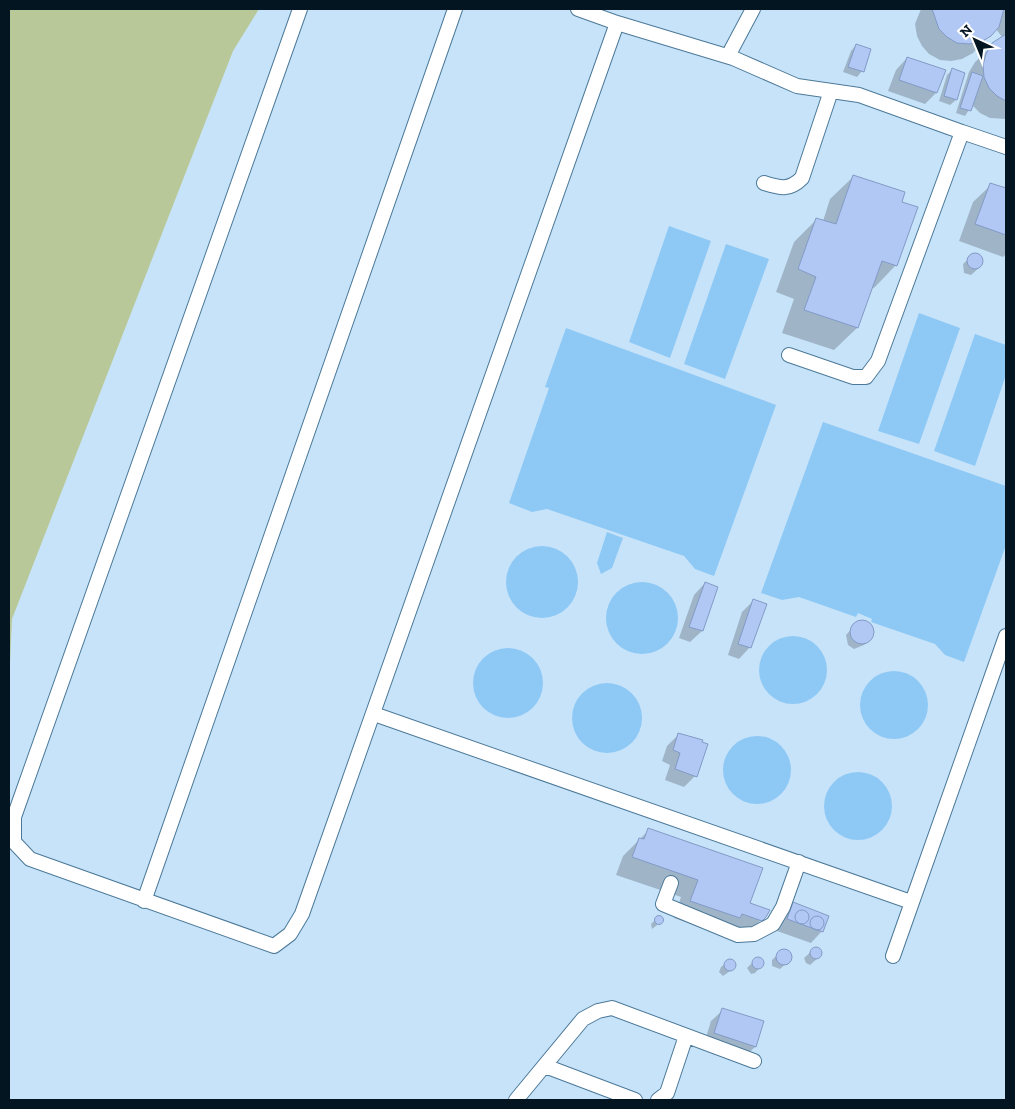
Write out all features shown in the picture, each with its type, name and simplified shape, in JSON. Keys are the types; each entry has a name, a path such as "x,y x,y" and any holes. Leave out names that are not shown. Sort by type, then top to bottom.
{"lane":[{"path":"300,9 14,817 14,842 30,859 274,946 290,934 302,914 617,23"},
{"path":"144,901 455,9"},
{"path":"578,9 617,23 728,56 797,86 859,95 1006,147"},
{"path":"728,56 752,9"},
{"path":"764,183 786,189 795,185 802,178 831,91"},
{"path":"789,356 853,378 866,377 878,361 962,132"},
{"path":"893,956 1006,636"},
{"path":"374,714 911,902"},
{"path":"671,883 663,904 738,935 754,934 773,924 783,907 799,862"},
{"path":"516,1100 584,1019 598,1011 612,1008 754,1061"},
{"path":"658,1100 667,1093 686,1036"},
{"path":"544,1066 635,1100"}],"green space":[{"path":"9,9 259,9 233,51 12,619 9,685"}],"water":[{"path":"669,226 711,241 670,358 629,342"},
{"path":"726,244 769,259 725,379 684,364"},
{"path":"919,313 960,328 919,444 878,431"},
{"path":"566,328 776,405 714,576 695,569 684,556 547,509 532,512 509,503 549,388 545,387"},
{"path":"975,334 1006,345 1006,375 975,466 934,451"},
{"path":"823,422 1006,486 1006,545 964,662 945,655 935,644 871,622 872,619 858,613 856,617 799,597 782,600 761,593"},
{"path":"607,532 623,538 612,568 601,574 597,563"},
{"path":"542,546 562,552 572,562 578,582 572,602 562,612 542,618 522,612 512,602 506,582 512,562 522,552"},
{"path":"642,582 662,588 672,598 678,618 672,638 662,648 642,654 622,648 612,638 606,618 612,598 622,588"},
{"path":"793,636 806,639 817,646 824,657 827,670 824,683 817,694 806,701 793,704 780,701 769,694 762,683 759,670 762,657 769,646 780,639"},
{"path":"501,648 515,648 528,654 537,663 543,676 541,696 533,708 515,718 501,718 488,712 479,703 473,690 473,676 479,663 488,654"},
{"path":"894,671 907,674 918,681 925,692 928,705 925,718 918,729 907,736 894,739 881,736 870,729 863,718 860,705 863,692 870,681 881,674"},
{"path":"614,683 627,689 636,698 640,704 642,718 640,732 632,743 621,751 600,753 593,751 582,743 574,732 572,711 574,704 582,693 593,685"},
{"path":"757,736 770,739 781,746 788,757 791,770 788,783 781,794 770,801 757,804 744,801 733,794 726,783 723,770 726,757 733,746 744,739"},
{"path":"858,772 871,775 882,782 889,793 892,806 889,819 882,830 871,837 858,840 845,837 834,830 827,819 824,806 827,793 834,782 845,775"}],"building":[{"path":"932,9 1004,9 999,27 991,36 981,42 969,44 957,43 947,37 939,29"},
{"path":"1006,34 1006,101 989,88 984,77 983,65 992,43"},
{"path":"856,44 871,49 864,72 848,67"},
{"path":"907,57 946,70 937,93 899,80"},
{"path":"952,68 965,73 957,100 944,96"},
{"path":"972,72 983,76 971,111 960,108"},
{"path":"853,175 905,192 902,202 918,207 897,266 882,261 858,328 804,310 816,277 798,269 816,218 836,224"},
{"path":"990,183 1006,188 1006,235 975,224"},
{"path":"972,253 978,253 983,258 981,267 972,269 967,264 967,258"},
{"path":"705,582 718,587 703,631 689,627"},
{"path":"753,599 767,604 751,648 738,644"},
{"path":"862,620 867,621 873,627 873,637 867,643 862,644 857,643 851,637 850,632 851,627 857,621"},
{"path":"678,733 703,740 702,742 708,744 697,777 675,769 680,753 673,750"},
{"path":"648,828 763,868 750,903 770,910 766,917 762,921 742,914 740,918 690,901 698,880 632,857 639,838 644,839"},
{"path":"793,902 829,916 823,932 787,919"},
{"path":"802,910 807,912 809,917 807,922 802,924 797,922 795,917 797,912"},
{"path":"659,916 663,920 659,924 655,920"},
{"path":"817,916 822,918 824,923 822,928 817,930 812,928 810,923 812,918"},
{"path":"818,947 821,948 821,958 814,959 811,958 810,951 811,948"},
{"path":"784,949 790,951 792,957 790,963 784,965 778,963 776,957 778,951"},
{"path":"760,957 763,958 763,968 756,969 753,968 752,961 753,958"},
{"path":"728,959 732,959 736,965 732,971 728,971 724,967 724,963"},
{"path":"722,1008 764,1021 756,1047 714,1033"}]}
